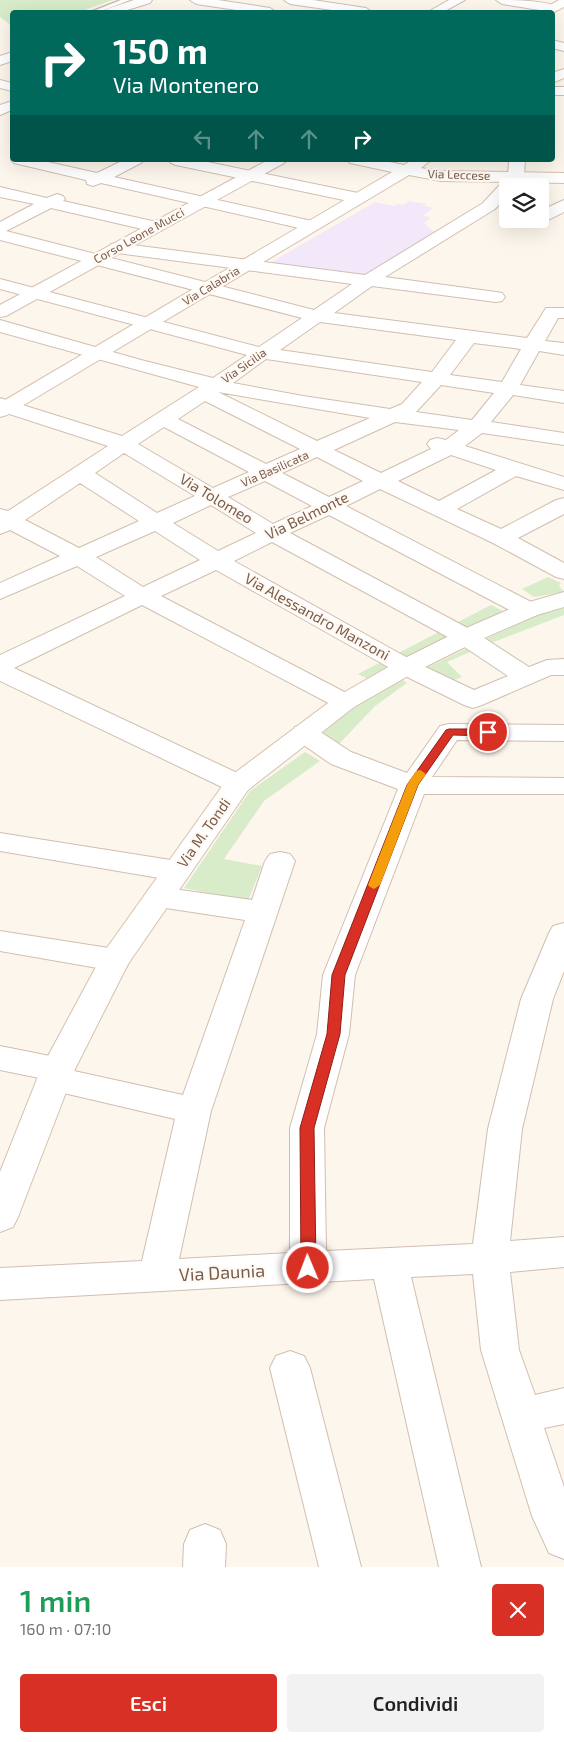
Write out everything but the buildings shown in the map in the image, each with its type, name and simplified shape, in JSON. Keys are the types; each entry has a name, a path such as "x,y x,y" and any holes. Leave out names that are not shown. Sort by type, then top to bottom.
{"street":[{"path":"196,0 258,10"},
{"path":"231,10 254,0"},
{"path":"290,0 335,10"},
{"path":"342,10 362,0"},
{"path":"438,10 460,0"},
{"path":"502,0 548,10 564,2"},
{"path":"120,10 151,2"},
{"path":"135,10 151,2"},
{"path":"2,119 10,108"},
{"path":"22,162 312,226"},
{"path":"0,228 132,162"},
{"path":"185,162 358,198"},
{"name":"Corso Leone Mucci","path":"0,312 275,162"},
{"name":"Via Leccese","path":"364,162 441,176 516,168 564,178"},
{"name":"Via Calabria","path":"3,407 99,354 419,162"},
{"name":"Via Sicilia","path":"4,521 82,474 371,280 488,206 516,168"},
{"path":"0,192 155,227"},
{"path":"549,214 564,205"},
{"path":"488,206 499,208"},
{"path":"0,235 317,316 564,349"},
{"path":"117,248 496,297"},
{"path":"0,284 261,353 564,397"},
{"name":"Via Belmonte","path":"0,665 448,448 476,428 507,390 552,312 564,313"},
{"path":"0,326 99,354 209,389 382,420 500,429 564,439"},
{"name":"Via Basilicata","path":"0,592 409,408 436,378 469,336"},
{"path":"209,389 317,450 500,538 564,594"},
{"name":"Via Tolomeo","path":"3,407 124,444 272,533 466,637 527,677"},
{"path":"163,419 528,610"},
{"path":"382,420 448,448 564,484"},
{"path":"440,509 515,468"},
{"name":"Via Alessandro Manzoni","path":"82,474 216,560 406,666 473,700 547,668 564,667"},
{"path":"500,538 564,505"},
{"path":"4,521 79,557 142,596 345,702"},
{"name":"Via M. Tondi","path":"0,1217 7,1178 57,1074 116,960 238,784 345,702 406,666 466,637 564,594"},
{"path":"0,671 238,784"},
{"path":"308,1268 307,1128 333,1034 339,975 413,785 449,732 564,733"},
{"path":"304,733 341,758 413,785 564,786"},
{"path":"2,846 177,872"},
{"path":"157,1276 194,1111 280,861"},
{"path":"159,897 262,912"},
{"path":"560,1522 520,1416 514,1389 500,1350 490,1258 505,1129 537,999 564,932"},
{"path":"0,941 116,960"},
{"path":"0,1058 194,1111"},
{"name":"Via Daunia","path":"0,1284 389,1264 564,1252"},
{"path":"389,1264 460,1567"},
{"path":"290,1368 340,1567"},
{"path":"520,1416 564,1406"}],"lane":[{"path":"100,10 127,0"}],"shaded area":[{"path":"409,201 426,204 425,206 433,208 423,215 431,218 424,223 433,231 441,232 369,277 268,264 375,202 394,206 398,204 403,205"}],"green space":[{"path":"0,0 113,0 85,10 10,10 10,24 0,17"},
{"path":"548,577 561,583 559,586 564,592 534,597 522,589"},
{"path":"491,605 503,611 368,679 358,674"},
{"path":"564,608 564,615 447,662 462,677 454,680 428,667 536,615"},
{"path":"400,678 407,683 375,706 338,745 320,733 358,704"},
{"path":"305,752 320,761 264,801 224,859 262,866 248,901 184,888 250,791"}],"slow traffic":[{"path":"374,885 413,785 420,774"}],"route":[{"path":"308,1268 307,1128 333,1034 339,975 413,785 449,732 488,732"}]}
